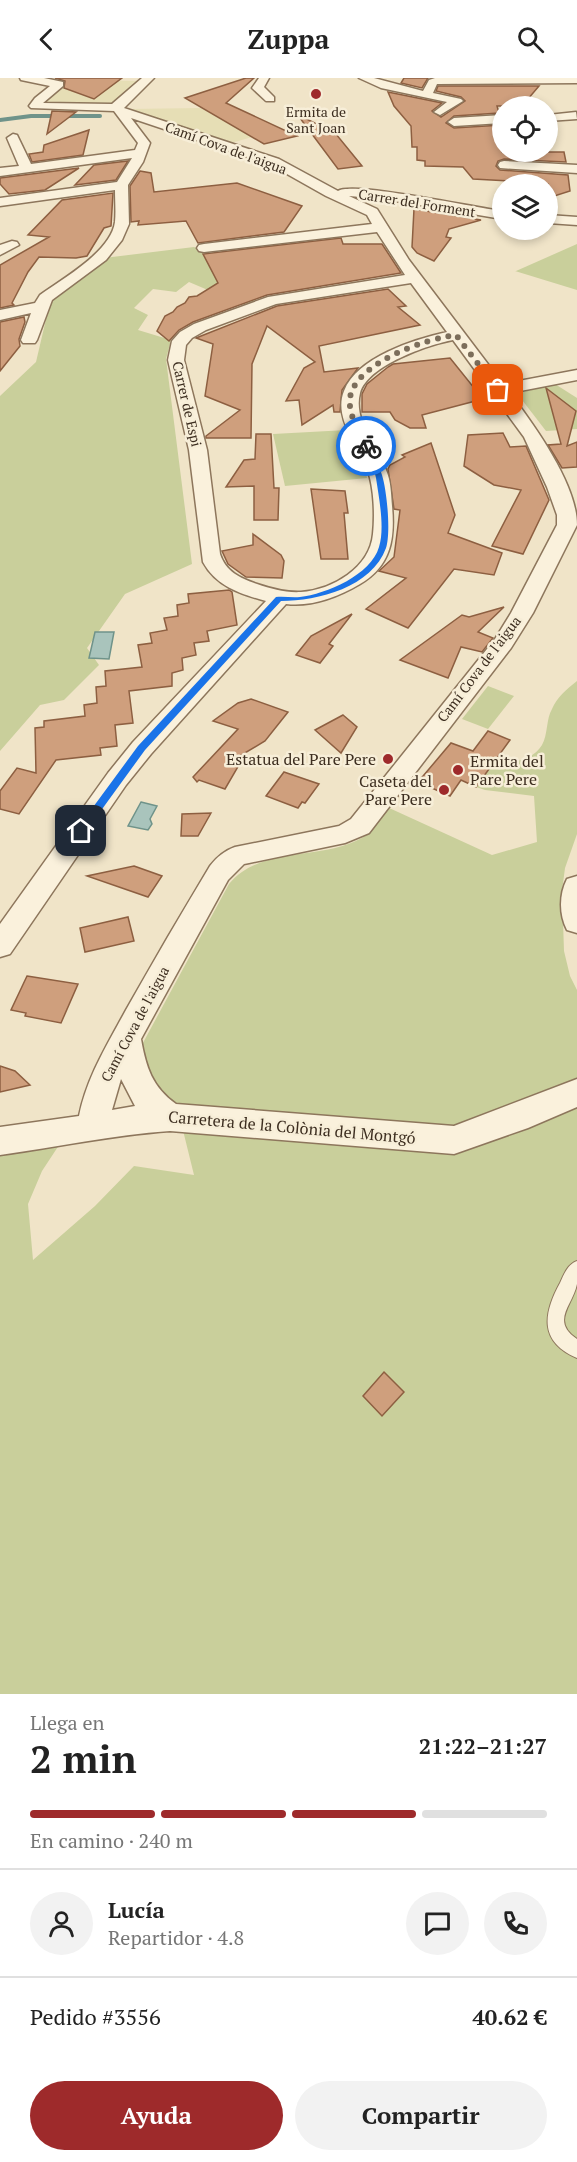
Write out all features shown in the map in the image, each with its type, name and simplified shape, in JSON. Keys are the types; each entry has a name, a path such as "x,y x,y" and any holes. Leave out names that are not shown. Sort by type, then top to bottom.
{"street":[{"name":"Camí Cova de l'aigua","path":"25,78 59,84 35,106 118,109 275,162 331,193 372,212 415,278 533,436 572,515 522,613 503,643 360,826 345,834 235,857 219,873 168,960 103,1084 92,1128"},
{"path":"29,340 40,307 51,292 109,250 122,224 121,185 137,162 144,141 118,109 149,78"},
{"path":"264,78 258,88 270,99"},
{"path":"364,78 384,86 457,101 440,112"},
{"path":"426,94 436,81 577,80"},
{"path":"558,117 577,116 577,125"},
{"path":"454,122 492,120"},
{"path":"13,138 27,168"},
{"path":"0,172 140,153"},
{"path":"504,165 577,169"},
{"path":"0,202 121,185"},
{"name":"Carrer del Forment","path":"331,193 374,194 492,214"},
{"path":"558,220 577,221"},
{"path":"204,249 381,227"},
{"name":"Carrer de Espi","path":"279,599 225,579 212,564 198,450 176,360 178,344 186,335 200,327 273,300 415,278"},
{"path":"0,315 40,307"},
{"path":"0,946 141,748 279,599 300,599 328,592 354,579 375,562 385,540 381,488 376,468 351,412 352,388 362,375 378,364 433,340 456,335"},
{"path":"498,390 577,375"},
{"path":"577,886 575,898 577,922"},
{"path":"126,1039 131,1071 139,1087 158,1109 170,1117"},
{"name":"Carretera de la Colònia del Montgó","path":"0,1141 92,1128 129,1120 170,1117 454,1140 517,1118 577,1093"}],"lane":[{"path":"577,1269 555,1312 560,1337 568,1345 577,1349"}],"shaded area":[{"path":"67,80 139,81 111,104 41,104 66,84 64,83"},
{"path":"201,108 252,137 228,144 127,109"}],"green space":[{"path":"577,244 577,290 515,271 516,271"},
{"path":"194,247 202,251 216,276 234,274 255,301 243,305 189,282 176,292 153,289 134,308 148,315 138,330 171,340 166,359 192,564 125,594 87,648 99,665 64,700 40,705 0,751 0,396 36,362 47,315 52,300 58,292 104,258"},
{"path":"555,384 577,398 577,429 546,431 519,396 523,392"},
{"path":"347,430 364,463 367,478 285,486 273,434"},
{"path":"577,681 577,834 565,868 562,891 564,951 570,976 577,990 577,1694 0,1694 0,1127 56,1122 69,1130 42,1171 28,1204 33,1260 95,1206 134,1166 194,1175 177,1106 160,1092 138,1052 229,884 243,871 259,863 352,843 371,831 387,807 492,855 537,842 534,796 476,787 497,759 521,760 538,750 544,741 554,705"},
{"path":"488,686 514,696 488,729 462,719"}],"water":[{"path":"95,632 114,632 109,659 89,658"},
{"path":"141,802 157,806 150,819 152,824 148,830 128,826"}],"building":[{"path":"55,78 122,78 94,99 64,88 65,81"},
{"path":"246,78 254,78 226,103 297,136 264,144 185,98"},
{"path":"404,78 428,78 422,88 401,83"},
{"path":"438,86 539,86 530,96 492,96 492,113 454,116 446,123 454,128 492,126 492,162 498,162 496,166 500,170 554,174 492,174 492,180 473,179 463,167 425,166 425,161 417,160 417,147 412,147 411,126 394,106 388,92 442,103 432,111 441,117 465,101 461,97 436,91"},
{"path":"52,111 76,112 47,134"},
{"path":"297,114 336,134 362,166 338,169"},
{"path":"89,130 83,155 32,162 29,154 43,152 44,145"},
{"path":"558,152 564,152 566,162 558,162"},
{"path":"128,161 116,180 75,185 94,165"},
{"path":"79,168 45,190 9,194 0,184 0,178"},
{"path":"140,171 151,173 154,192 237,183 302,206 284,232 198,243 186,221 138,225 139,221 131,222 130,186"},
{"path":"558,174 568,175 570,191 558,195"},
{"path":"113,193 111,226 104,228 87,256 39,257 28,272 12,303 14,305 0,308 0,265 49,237 28,235 62,200"},
{"path":"414,209 481,220 449,229 446,237 451,238 434,261 417,253 412,247"},
{"path":"341,238 343,244 382,244 401,273 267,295 193,322 179,330 169,341 157,331 165,316 185,303 189,297 197,296 218,283 203,254"},
{"path":"388,289 406,306 398,307 420,325 319,346 324,372 358,368 342,390 340,412 334,412 333,405 302,425 299,400 286,401 304,368 315,362 267,326 252,364 251,438 206,438 240,410 205,396 213,344 196,338 277,306"},
{"path":"24,317 25,322 19,339 20,346 0,371 0,322"},
{"path":"450,358 483,399 422,415 426,428 410,428 395,420 390,412 362,412 362,394 367,384 388,367 393,364"},
{"path":"546,388 576,411 567,446 577,442 577,467 562,468 548,445 561,444"},
{"path":"503,433 510,447 526,446 549,500 523,554 492,546 521,490 494,485 464,466 468,435"},
{"path":"256,434 271,434 274,488 279,488 278,520 254,520 254,486 226,487 244,460 255,459"},
{"path":"431,443 455,515 448,533 502,553 494,575 454,569 408,628 366,609 406,578 379,571 394,557 400,510 394,509 388,469 390,465 405,457 402,455"},
{"path":"311,489 345,491 348,513 344,513 348,559 321,559"},
{"path":"253,534 281,555 284,561 282,578 246,577 228,564 222,551 253,545"},
{"path":"229,590 232,592 237,625 207,631 209,641 194,643 196,655 182,658 183,670 172,673 172,686 129,691 133,723 115,725 117,746 100,748 101,755 56,760 19,814 0,809 0,791 17,768 36,773 35,728 44,727 44,721 85,716 84,705 97,703 96,687 106,686 105,671 142,667 138,645 152,643 150,633 167,630 164,618 178,616 177,605 189,603 188,594"},
{"path":"504,607 478,632 493,638 482,652 461,647 448,678 400,660 462,615 469,617"},
{"path":"352,614 329,644 333,646 320,663 296,655 311,636"},
{"path":"251,699 288,712 265,741 238,757 243,758 225,789 199,780 197,782 193,777 238,729 213,721 238,703"},
{"path":"343,715 357,727 341,753 315,730"},
{"name":"Ermita del Pare Pere","path":"488,731 510,740 476,787 461,780 450,796 418,782 451,743 473,751"},
{"path":"284,772 319,784 305,803 302,802 298,808 266,796"},
{"path":"211,813 198,836 181,836 182,814"},
{"path":"134,866 162,876 148,897 87,876"},
{"path":"128,917 134,941 85,952 80,928"},
{"path":"27,976 78,984 61,1023 25,1016 26,1013 11,1010"},
{"path":"0,1066 15,1071 30,1085 0,1092"},
{"path":"384,1372 404,1392 382,1416 363,1396"}],"waterway":[{"path":"0,120 31,116 100,116"}],"way so far":[{"path":"366,446 351,412 352,388 369,369 405,351 440,338 456,335 498,390"}],"place":[{"name":"Ermita de Sant Joan","path":"316,94"},
{"name":"Estatua del Pare Pere","path":"388,759"},
{"name":"Ermita del Pare Pere","path":"458,770"},
{"name":"Caseta del Pare Pere","path":"444,790"}],"route":[{"path":"81,831 141,748 279,599 300,599 328,592 354,579 375,562 385,540 384,520 379,475 366,446"}]}
